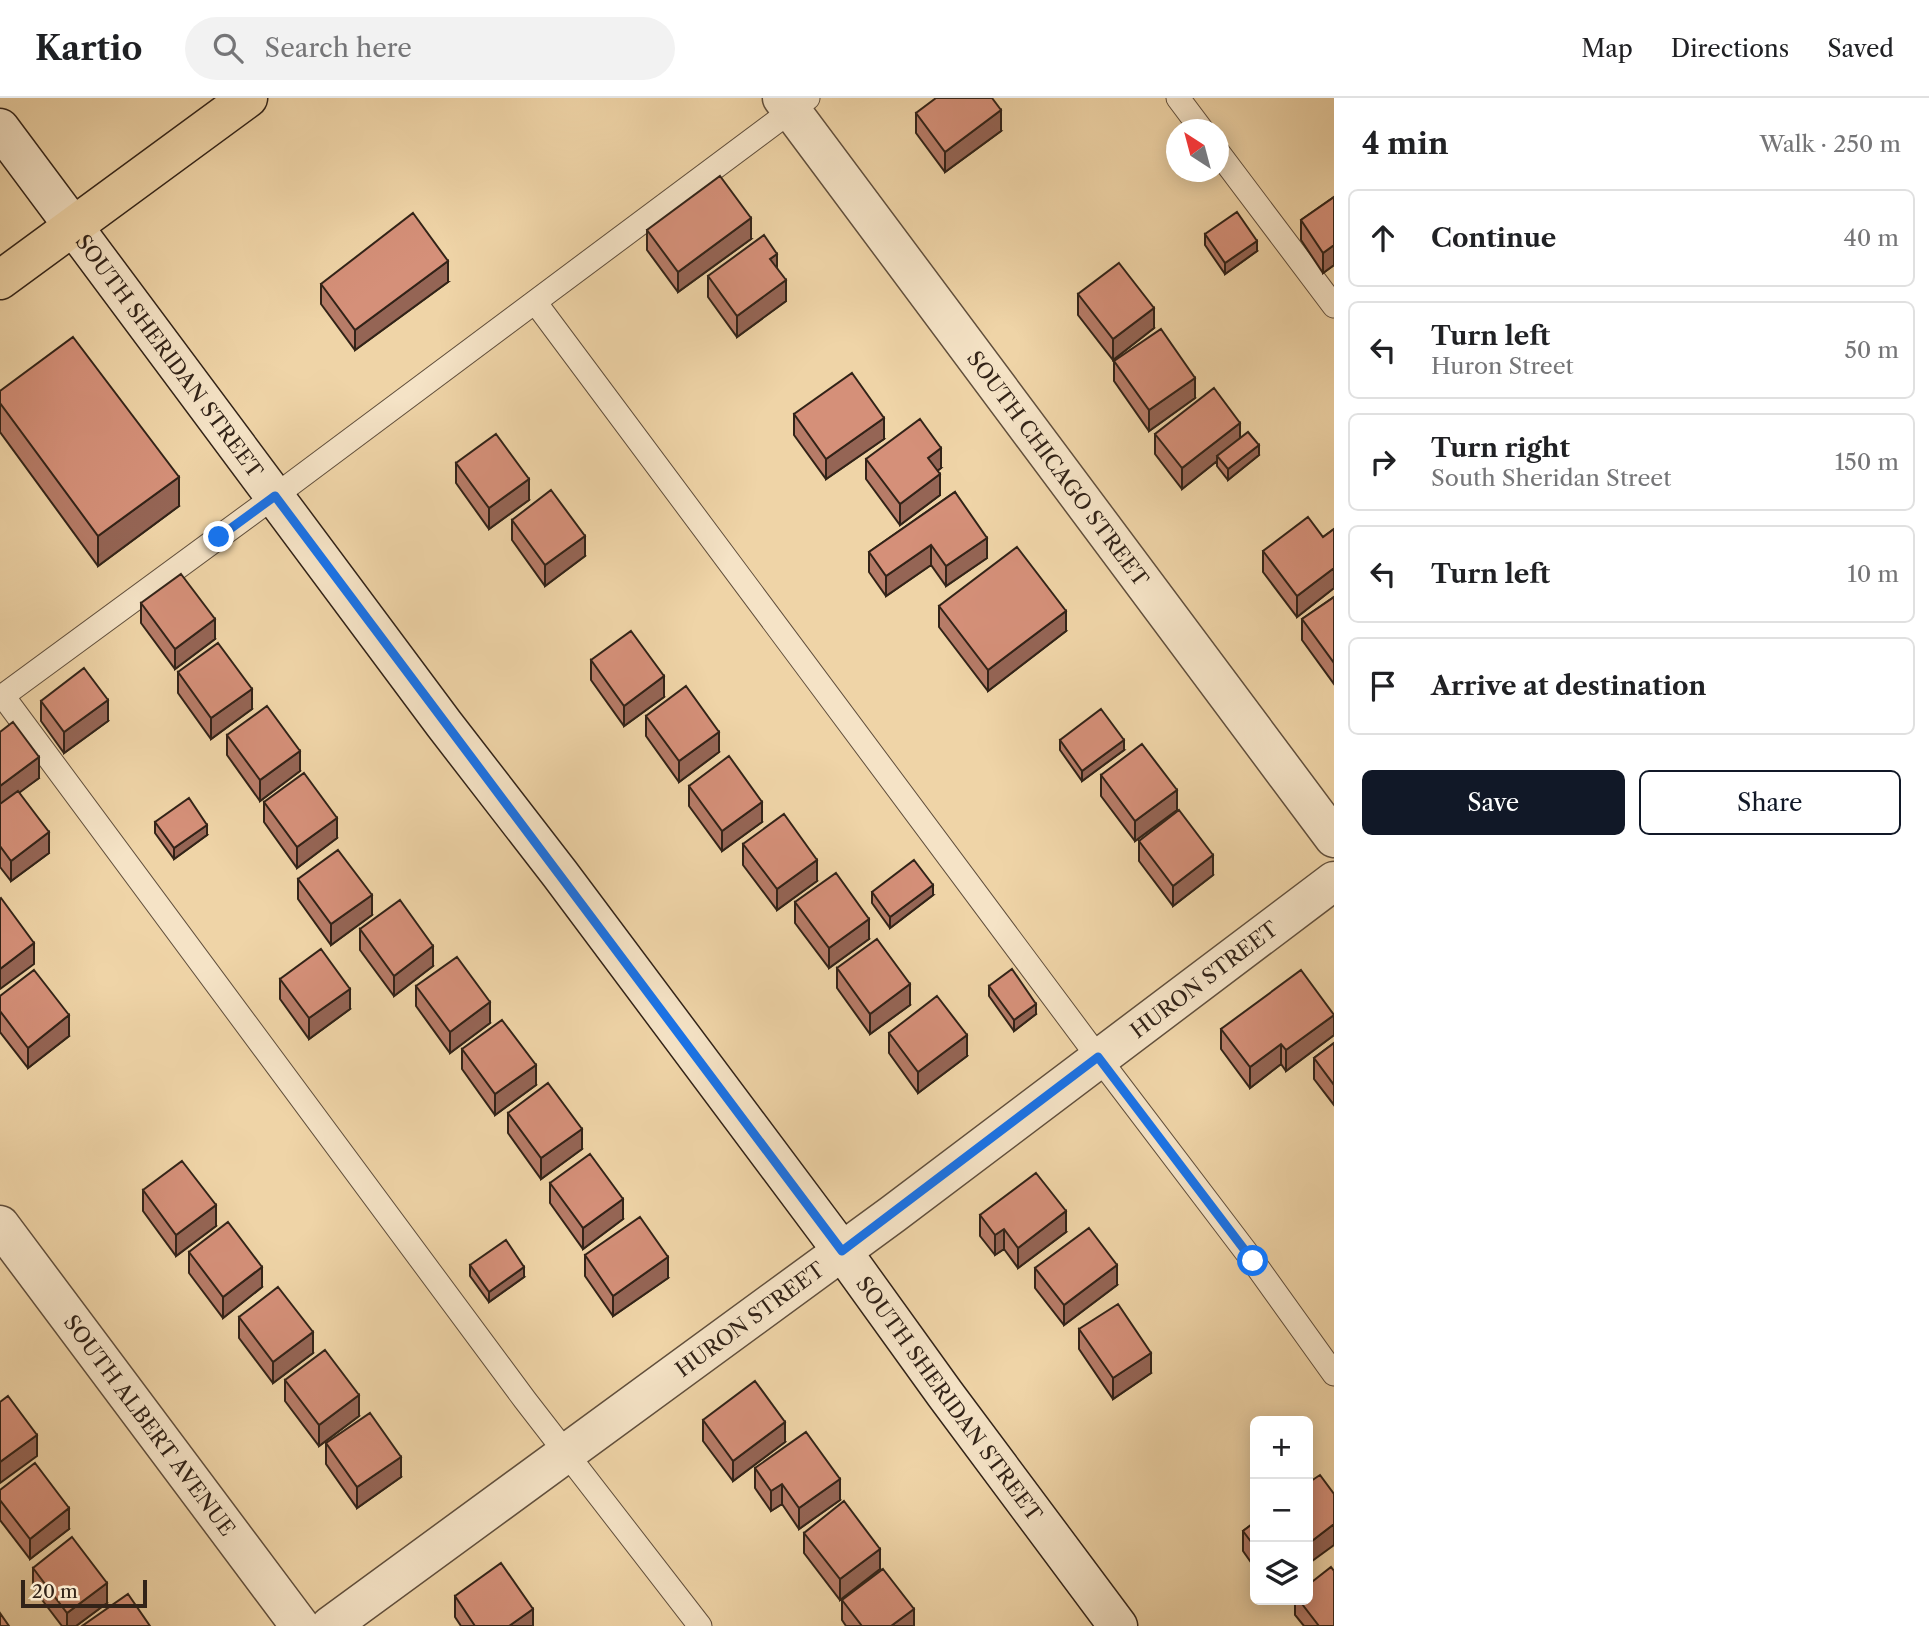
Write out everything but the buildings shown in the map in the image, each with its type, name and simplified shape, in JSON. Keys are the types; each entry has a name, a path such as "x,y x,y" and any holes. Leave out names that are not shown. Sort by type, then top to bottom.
{"main road":[{"path":"0,281 248,98"}],"street":[{"name":"SOUTH CHICAGO STREET","path":"793,102 1334,838"},
{"name":"SOUTH SHERIDAN STREET","path":"0,128 842,1251 1118,1626"},
{"name":"HURON STREET","path":"330,1626 842,1251 1334,881"},
{"name":"SOUTH ALBERT AVENUE","path":"0,1225 300,1626"}],"lane":[{"path":"1178,98 1194,119"},
{"path":"699,1626 516,1389 2,697 535,302 793,102"},
{"path":"1229,165 1334,306"},
{"path":"535,302 1253,1261 1334,1374"}],"route":[{"path":"219,537 275,496 842,1251 1098,1057 1253,1261"}]}
